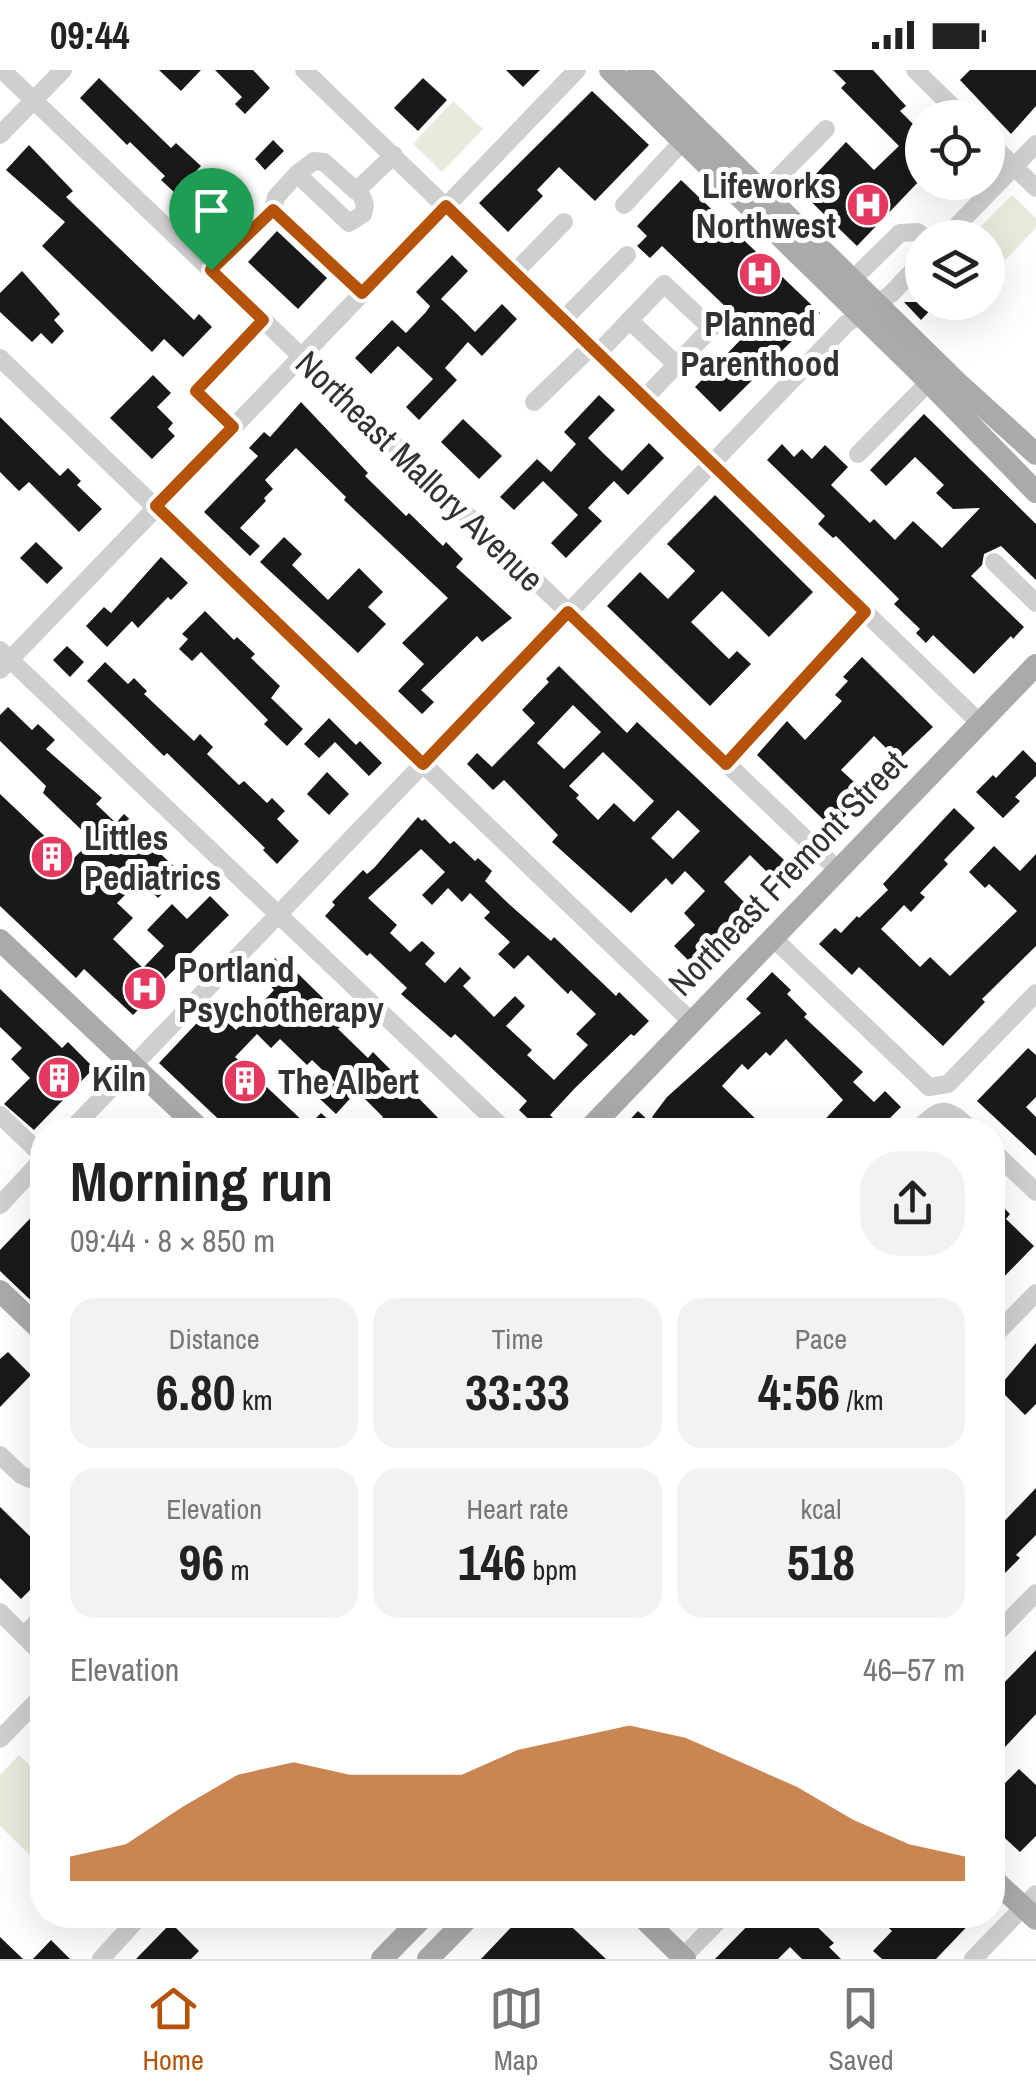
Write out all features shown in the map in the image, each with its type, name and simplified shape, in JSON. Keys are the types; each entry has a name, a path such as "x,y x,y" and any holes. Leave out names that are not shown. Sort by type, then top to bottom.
{"main road":[{"path":"610,70 868,309 1036,454"},
{"path":"638,70 852,280 868,309 929,382 1036,492"},
{"name":"Northeast Fremont Street","path":"600,1118 1036,665"},
{"path":"0,940 188,1118"},
{"path":"0,1291 30,1319"},
{"path":"1005,1887 1032,1907"},
{"path":"382,1959 412,1928"},
{"path":"428,1959 458,1928"},
{"path":"653,1928 684,1958"}],"street":[{"name":"Northeast Mallory Avenue","path":"2,70 838,870"},
{"path":"0,136 63,70"},
{"path":"304,70 980,724"},
{"path":"492,1118 3,660 578,70"},
{"path":"915,70 946,100"},
{"path":"763,193 826,129"},
{"path":"624,205 683,141"},
{"path":"962,220 1036,144"},
{"path":"211,270 273,210 276,197 314,162 324,162 356,191 394,156"},
{"path":"1005,158 1036,188"},
{"path":"298,174 349,223 362,214 364,205 358,189"},
{"path":"273,210 362,293"},
{"path":"516,272 564,222"},
{"path":"852,280 900,233 905,233"},
{"path":"564,319 626,255"},
{"path":"82,1118 846,324 905,276"},
{"path":"534,402 630,320 664,284 711,328 646,398"},
{"path":"233,427 196,391 263,320"},
{"path":"630,320 677,365"},
{"path":"0,358 692,1022"},
{"path":"858,454 929,382"},
{"path":"994,562 1036,603"},
{"path":"726,764 865,612"},
{"path":"773,938 933,1088 944,1086 1036,993"},
{"path":"930,1118 936,1113 952,1112 959,1118"},
{"path":"0,1115 30,1146"},
{"path":"1005,1162 1036,1192"},
{"path":"0,1204 30,1171"},
{"path":"1005,1325 1036,1293"},
{"path":"0,1455 20,1475 30,1479"},
{"path":"1005,1625 1036,1593"},
{"path":"0,1612 30,1642"},
{"path":"24,1636 30,1630"},
{"path":"0,1740 30,1709"},
{"path":"972,1959 1032,1907"},
{"path":"102,1959 129,1928"},
{"path":"684,1958 712,1928"}],"shaded area":[{"path":"453,101 483,129 442,172 413,144"},
{"path":"1012,195 1036,218 1036,228 1005,260 1005,220 987,220"},
{"path":"19,1755 30,1766 30,1855 0,1826 0,1775"}],"building":[{"path":"159,70 201,70 181,91"},
{"path":"215,70 253,70 270,88 245,114 235,104 242,97"},
{"path":"506,70 540,70 523,87"},
{"path":"833,70 873,70 905,105 900,111 905,116 905,196 857,246 800,191 846,142 874,170 899,146 841,88 846,83"},
{"path":"970,70 1036,70 1036,106 1011,134 1005,128 1005,100 979,100 960,80"},
{"path":"99,78 171,148 176,143 201,166 175,193 161,180 165,176 80,98"},
{"path":"423,78 447,100 418,131 394,108"},
{"path":"592,91 649,145 595,201 559,167 537,190 543,196 508,232 479,203"},
{"path":"273,140 284,151 265,170 255,159"},
{"path":"29,145 73,191 66,197 194,320 199,314 212,327 183,357 164,339 152,352 42,246 65,222 6,170"},
{"path":"681,180 820,313 720,412 695,387 750,330 662,246 650,258 637,246 647,236 637,226"},
{"path":"220,186 237,202 217,222 200,206"},
{"path":"277,231 327,278 298,309 248,262"},
{"path":"452,255 468,271 441,299 475,332 502,304 517,319 482,356 468,342 445,368 457,380 419,420 406,407 433,379 398,346 371,374 355,358 392,320 406,333 426,312 430,306 416,292"},
{"path":"22,271 60,314 54,320 64,331 52,344 41,333 32,342 0,312 0,293"},
{"path":"153,375 171,393 157,407 173,423 168,429 175,436 152,459 110,418"},
{"path":"599,395 615,410 588,438 604,454 622,471 649,443 664,458 628,495 614,481 608,487 588,508 602,521 566,558 551,543 578,515 543,481 514,510 500,497 537,459 551,472 576,444 564,432"},
{"path":"301,402 368,473 365,476 406,516 409,513 443,546 446,542 463,559 456,567 512,618 482,642 477,636 421,690 434,702 422,714 398,691 424,664 402,643 448,598 344,500 346,497 296,448 265,480 273,489 240,528 260,546 250,556 204,512 258,456 249,448 264,432 270,437"},
{"path":"924,414 1036,524 1036,580 1001,546 984,554 982,565 971,576 1024,627 974,674 933,635 926,643 916,633 920,629 894,604 899,599 836,536 833,538 818,524 825,516 767,460 782,444 794,457 802,449 812,459 825,445 848,467 831,485 870,523 874,519 895,540 913,521 942,548 980,508 953,509 936,493 944,485 915,457 886,486 870,470"},
{"path":"0,417 60,476 68,468 81,481 77,485 102,509 79,532 29,482 19,491 0,472"},
{"path":"463,419 502,456 479,479 441,442"},
{"path":"715,495 813,592 769,637 722,591 691,622 729,659 737,651 751,664 710,706 607,606 640,572 668,599 695,571 667,544"},
{"path":"284,537 302,554 292,565 328,600 359,568 383,592 368,607 386,624 358,653 260,562"},
{"path":"36,542 63,568 47,584 20,558"},
{"path":"161,557 188,583 138,628 132,621 107,647 86,626 104,607 111,613"},
{"path":"205,611 234,640 237,637 255,654 251,658 280,686 271,698 303,729 287,746 264,724 268,720 201,652 192,661 179,649 188,639 182,634"},
{"path":"67,646 84,662 70,677 53,660"},
{"path":"862,657 933,727 898,760 874,736 841,770 866,793 833,829 757,755 787,721 805,740 842,701 835,695 848,681 843,677"},
{"path":"105,662 128,684 134,678 147,691 144,694 194,741 200,734 213,747 207,754 239,785 244,781 267,803 272,798 285,811 277,819 299,841 277,864 167,753 164,756 87,681"},
{"path":"559,666 627,733 637,722 799,874 784,889 750,855 724,882 754,912 742,925 738,921 696,968 674,946 695,925 684,913 705,891 685,871 672,885 666,878 631,913 552,842 558,835 504,780 493,790 467,764 477,753 492,767 535,723 522,710 549,682 546,679","holes":["573,705 601,732 564,769 537,743","603,752 654,801 634,822 614,803 598,820 569,786","678,810 700,831 673,859 651,838"]},
{"path":"8,707 32,730 38,724 55,740 46,749 102,798 96,804 116,823 124,814 137,826 134,829 182,874 158,898 140,880 117,903 133,918 113,939 143,968 164,946 147,930 172,904 187,919 210,896 229,915 133,1015 84,969 76,978 0,906 0,794 71,861 92,840 43,793 46,786 0,741 0,715"},
{"path":"329,718 356,745 360,741 382,763 369,776 335,742 319,758 304,744"},
{"path":"1023,750 1036,763 1036,776 1015,797 1020,801 1003,818 976,792"},
{"path":"327,772 349,794 329,815 307,794"},
{"path":"954,808 975,828 920,893 925,897 911,912 904,905 881,929 920,967 930,957 950,976 1017,911 989,884 985,888 969,872 994,846 1020,871 1036,854 1036,946 982,999 985,1002 943,1046 859,967 852,975 819,944 835,928 841,933 888,890 883,884"},
{"path":"418,817 425,819 450,844 454,841 492,871 485,881 510,905 551,941 554,937 616,996 619,992 649,1021 575,1088 550,1115 553,1118 527,1118 519,1110 527,1101 455,1034 451,1038 401,994 407,988 325,916 335,905 332,902 363,870 367,874","holes":["421,849 445,872 422,895 432,905 448,888 462,902 470,893 490,912 484,918 510,942 498,954 514,969 528,955 568,994 571,990 596,1014 576,1034 588,1045 554,1080 527,1055 532,1050 506,1026 525,1006 515,996 494,1017 463,986 471,978 460,967 445,983 425,964 435,953 422,941 410,952 390,933 397,925 368,898"]},
{"path":"275,958 282,958 330,1005 328,1008 344,1023 338,1029 368,1058 373,1052 438,1118 382,1118 357,1091 336,1114 319,1098 335,1082 312,1060 307,1065 280,1039 271,1048 257,1034 235,1057 300,1118 217,1118 159,1063 212,1007 236,1030 274,990 262,977 267,972 264,969"},
{"path":"772,972 791,990 787,994 807,1014 804,1017 863,1072 853,1082 874,1102 885,1091 901,1107 890,1118 826,1118 843,1100 786,1039 770,1056 766,1052 748,1070 742,1064 722,1086 755,1118 653,1118 667,1097 761,1013 746,999"},
{"path":"0,989 62,1048 68,1042 94,1068 46,1118 30,1118 30,1127 4,1104 30,1078 11,1059 22,1048 0,1027"},
{"path":"1028,1048 1036,1055 1036,1097 1026,1107 1036,1117 1036,1156 1005,1127 1005,1118 995,1118 977,1101"},
{"path":"1005,1209 1010,1214 1006,1219 1034,1246 1005,1276"},
{"path":"30,1219 30,1300 0,1271 0,1250"},
{"path":"1036,1343 1036,1404 1025,1415 1005,1395 1005,1380"},
{"path":"8,1352 30,1376 0,1407 0,1359"},
{"path":"1036,1488 1036,1535 1005,1573 1005,1520"},
{"path":"0,1507 30,1536 30,1590 21,1599 0,1578"},
{"path":"1036,1650 1036,1714 1005,1747 1005,1682"},
{"path":"1019,1769 1036,1785 1036,1836 1020,1852 1005,1838 1005,1783"},
{"path":"166,1928 176,1928 199,1951 191,1959 136,1959"},
{"path":"511,1928 573,1928 606,1959 481,1959"},
{"path":"745,1928 818,1928 834,1943 829,1947 841,1959 802,1959 790,1947 778,1959 715,1959"},
{"path":"889,1928 966,1928 936,1959 882,1959 873,1951 892,1931"},
{"path":"0,1937 23,1959 0,1959"},
{"path":"51,1940 70,1959 33,1959"}],"place":[{"name":"Lifeworks Northwest","path":"868,205"},
{"name":"Planned Parenthood","path":"760,274"},
{"name":"Littles Pediatrics","path":"52,857"},
{"name":"Portland Psychotherapy","path":"145,989"},
{"name":"Kiln","path":"59,1078"},
{"name":"The Albert","path":"245,1081"}],"route":[{"path":"446,206 865,612 726,764 568,612 423,764 156,506 233,427 196,391 263,320 211,270 273,210 362,293 446,206"}]}
